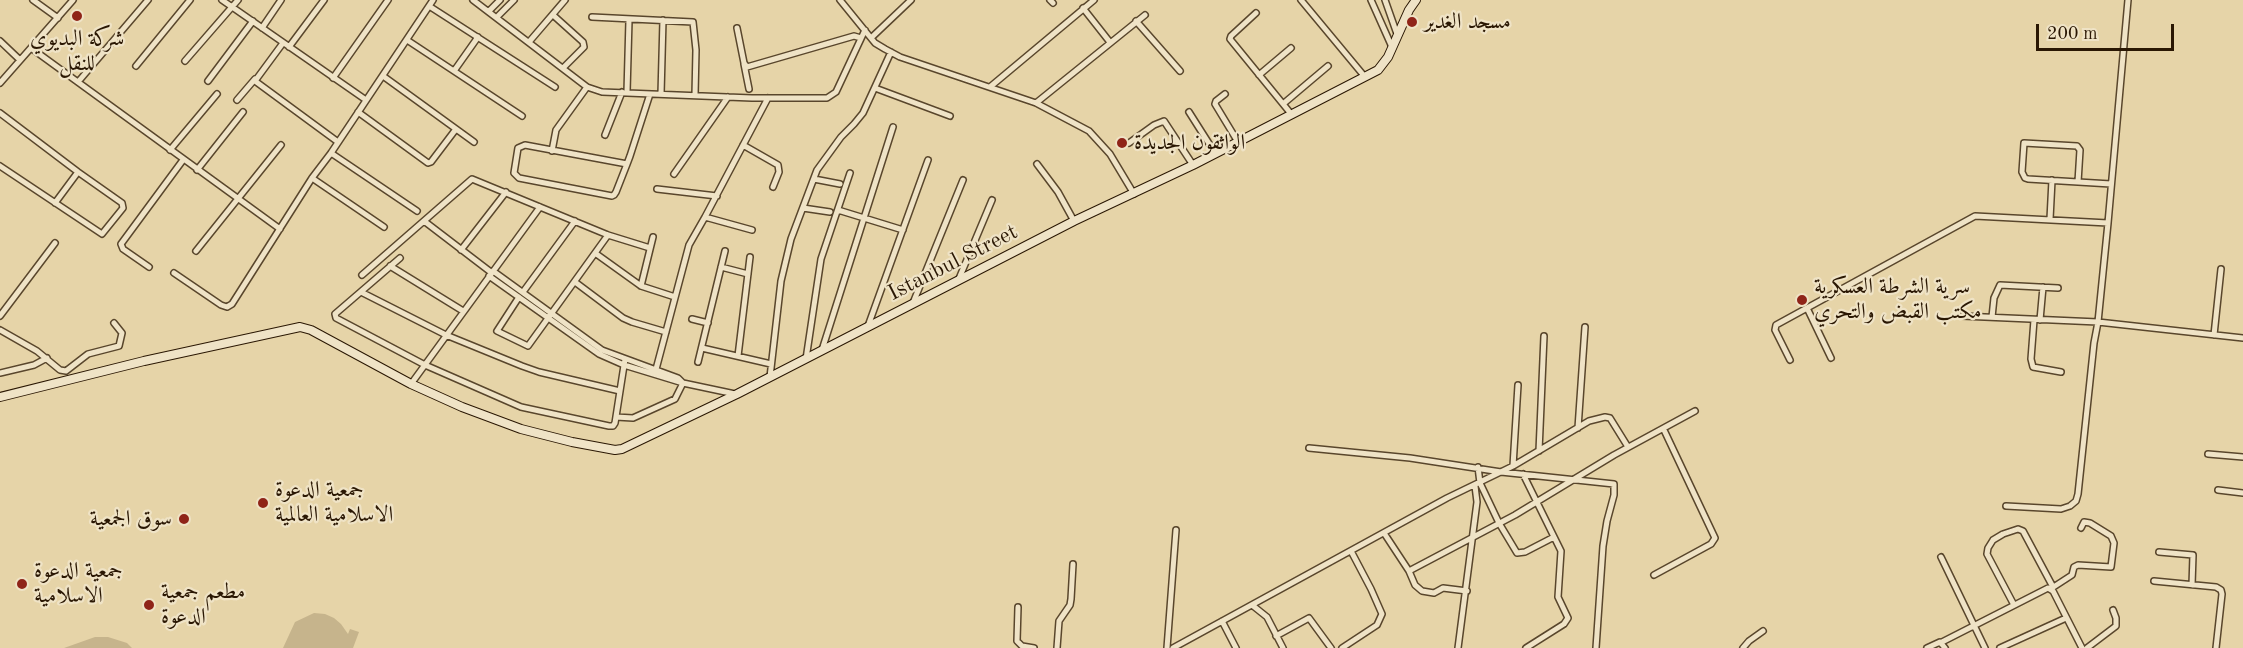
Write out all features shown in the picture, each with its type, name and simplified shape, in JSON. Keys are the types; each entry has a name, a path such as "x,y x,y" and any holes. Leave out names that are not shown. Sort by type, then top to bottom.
{"street":[{"path":"33,0 58,18"},
{"path":"0,83 73,0"},
{"path":"78,82 148,0"},
{"path":"136,66 190,0"},
{"path":"222,0 366,100"},
{"path":"185,61 238,0"},
{"path":"262,28 281,0"},
{"path":"289,47 324,0"},
{"path":"333,78 388,0"},
{"path":"174,273 221,305 227,307 235,300 312,178 339,142 434,0"},
{"path":"473,0 587,87 602,92 827,98 832,96 866,30"},
{"path":"489,11 500,0"},
{"path":"496,17 514,0"},
{"path":"528,42 565,0"},
{"path":"840,0 875,43 891,52 1036,103 1095,136 1115,161 1134,194"},
{"path":"871,38 911,0"},
{"path":"990,87 1094,0"},
{"path":"1301,0 1365,77"},
{"path":"1371,0 1392,47"},
{"path":"1385,0 1397,34"},
{"name":"Istanbul Street","path":"0,397 144,361 300,327 310,330 411,384 462,407 521,429 615,450 632,446 1365,77 1383,65 1416,0"},
{"path":"2006,506 2061,510 2076,501 2078,494 2098,322 2128,0"},
{"path":"429,6 555,87"},
{"path":"1083,8 1109,41"},
{"path":"1256,13 1230,39 1292,115"},
{"path":"553,15 583,42 584,47 563,68"},
{"path":"1036,103 1109,41 1145,15"},
{"path":"592,17 663,20 695,24 695,95"},
{"path":"605,135 625,92 629,20"},
{"path":"661,94 663,20"},
{"path":"208,81 253,21"},
{"path":"1136,21 1180,71"},
{"path":"736,28 749,89"},
{"path":"744,63 750,66 854,36 861,38"},
{"path":"454,70 478,37"},
{"path":"407,40 522,116"},
{"path":"0,41 20,60"},
{"path":"237,100 283,43"},
{"path":"31,48 280,229"},
{"path":"1259,75 1291,48"},
{"path":"770,377 784,263 803,207 817,170 841,137 863,113 891,52"},
{"path":"1283,104 1328,66"},
{"path":"383,76 474,142"},
{"path":"256,78 257,85 339,142"},
{"path":"552,151 556,130 587,87"},
{"path":"875,88 950,116"},
{"path":"170,150 217,93"},
{"path":"627,164 521,146 518,148 515,176 612,196 616,192 627,164 650,94"},
{"path":"1226,94 1215,104 1238,142"},
{"path":"674,174 728,97"},
{"path":"655,372 690,245 768,98"},
{"path":"197,170 243,112"},
{"path":"358,112 428,163 433,160 456,129"},
{"path":"1189,112 1215,153"},
{"path":"0,113 124,204 105,232 99,233 0,166"},
{"path":"1129,142 1164,121 1192,165"},
{"path":"822,350 893,127"},
{"path":"2078,182 2080,150 2077,146 2024,143 2022,172 2023,176 2028,179 2111,184"},
{"path":"196,250 281,145"},
{"path":"743,145 778,165 779,172 773,187"},
{"path":"331,153 417,211"},
{"path":"149,267 123,249 121,244 183,160"},
{"path":"868,326 928,160"},
{"path":"1037,164 1058,192 1074,222"},
{"path":"55,203 78,172"},
{"path":"806,359 821,259 850,173"},
{"path":"312,178 384,227"},
{"path":"362,275 472,179 608,235 650,248"},
{"path":"814,179 840,184"},
{"path":"913,303 963,180"},
{"path":"2050,219 2052,180"},
{"path":"657,189 717,196"},
{"path":"461,250 506,192"},
{"path":"958,280 992,200"},
{"path":"411,384 540,207"},
{"path":"803,207 830,212"},
{"path":"838,210 903,230"},
{"path":"1790,360 1775,327 1975,216 2108,223"},
{"path":"705,217 753,230"},
{"path":"424,221 600,354 678,378 682,383 737,394"},
{"path":"575,221 497,329 498,333 530,345 608,235"},
{"path":"641,286 653,237"},
{"path":"0,316 55,243"},
{"path":"698,362 725,251"},
{"path":"596,253 641,286 675,297"},
{"path":"738,356 750,256"},
{"path":"400,258 334,314 336,318 424,365 521,406 609,426 613,426 616,417 625,362"},
{"path":"390,266 463,311"},
{"path":"721,267 748,274"},
{"path":"2214,335 2221,269"},
{"path":"575,282 623,318 666,332"},
{"path":"1992,317 1994,298 2000,285 2058,288"},
{"path":"2043,287 2031,359 2033,367 2061,372"},
{"path":"361,292 446,335 540,372 620,391"},
{"path":"1807,308 1831,358"},
{"path":"1962,316 2098,322 2242,338 2243,345"},
{"path":"692,319 708,323"},
{"path":"0,330 47,358 60,370 66,371 88,354 117,347 121,342 122,333 114,323"},
{"path":"1578,428 1585,327"},
{"path":"1539,451 1544,336"},
{"path":"702,348 771,364"},
{"path":"0,373 47,358"},
{"path":"616,417 633,418 675,399 682,383"},
{"path":"1513,466 1518,386"},
{"path":"713,390 719,396 717,404"},
{"path":"1408,571 1537,502 1628,447 1664,430 1695,411"},
{"path":"1173,648 1598,418 1610,418 1628,447"},
{"path":"1654,574 1715,541 1715,536 1664,430"},
{"path":"1309,448 1478,467 1501,472 1613,483 1615,487 1603,546 1596,648"},
{"path":"2208,454 2243,457"},
{"path":"1458,648 1477,502 1478,467"},
{"path":"1523,474 1561,556 1558,597 1568,618 1564,624 1526,648"},
{"path":"1478,484 1517,554 1554,537"},
{"path":"2218,490 2243,493"},
{"path":"1927,648 1943,645 1974,625 2043,590 2052,588 2072,575 2074,567 2078,565 2111,567 2114,543 2111,536 2090,523 2084,522 2081,528"},
{"path":"1167,648 1176,530"},
{"path":"2014,605 1987,555 1993,540 2003,534 2018,530 2023,531 2082,648"},
{"path":"1384,533 1422,591 1434,593 1442,588 1467,591"},
{"path":"1346,647 1377,625 1382,614 1351,551"},
{"path":"2159,552 2193,555 2192,585"},
{"path":"1941,557 1985,648"},
{"path":"1057,648 1059,621 1069,607 1071,599 1073,564"},
{"path":"2154,581 2221,590 2217,648"},
{"path":"1252,605 1267,617 1282,648"},
{"path":"1018,608 1017,641 1022,646 1034,648"},
{"path":"2087,648 2116,626 2113,610"},
{"path":"1276,636 1309,618 1331,648"},
{"path":"2001,648 2066,618"},
{"path":"1222,621 1236,648"},
{"path":"1743,648 1763,631"}],"shaded area":[{"path":"314,613 334,618 348,634 350,629 359,632 353,648 283,648 295,622"},
{"path":"95,637 108,637 127,643 132,648 64,648"}],"place":[{"name":"شركة البديوي للنقل","path":"77,16"},
{"name":"مسجد الغدير","path":"1412,22"},
{"name":"الواثقون الجديدة","path":"1122,143"},
{"name":"سرية الشرطة العسكرية مكتب القبض والتحري","path":"1802,300"},
{"name":"جمعية الدعوة الاسلامية العالمية","path":"263,503"},
{"name":"سوق الجمعية","path":"184,519"},
{"name":"جمعية الدعوة الاسلامية","path":"22,584"},
{"name":"مطعم جمعية الدعوة","path":"149,605"}]}
